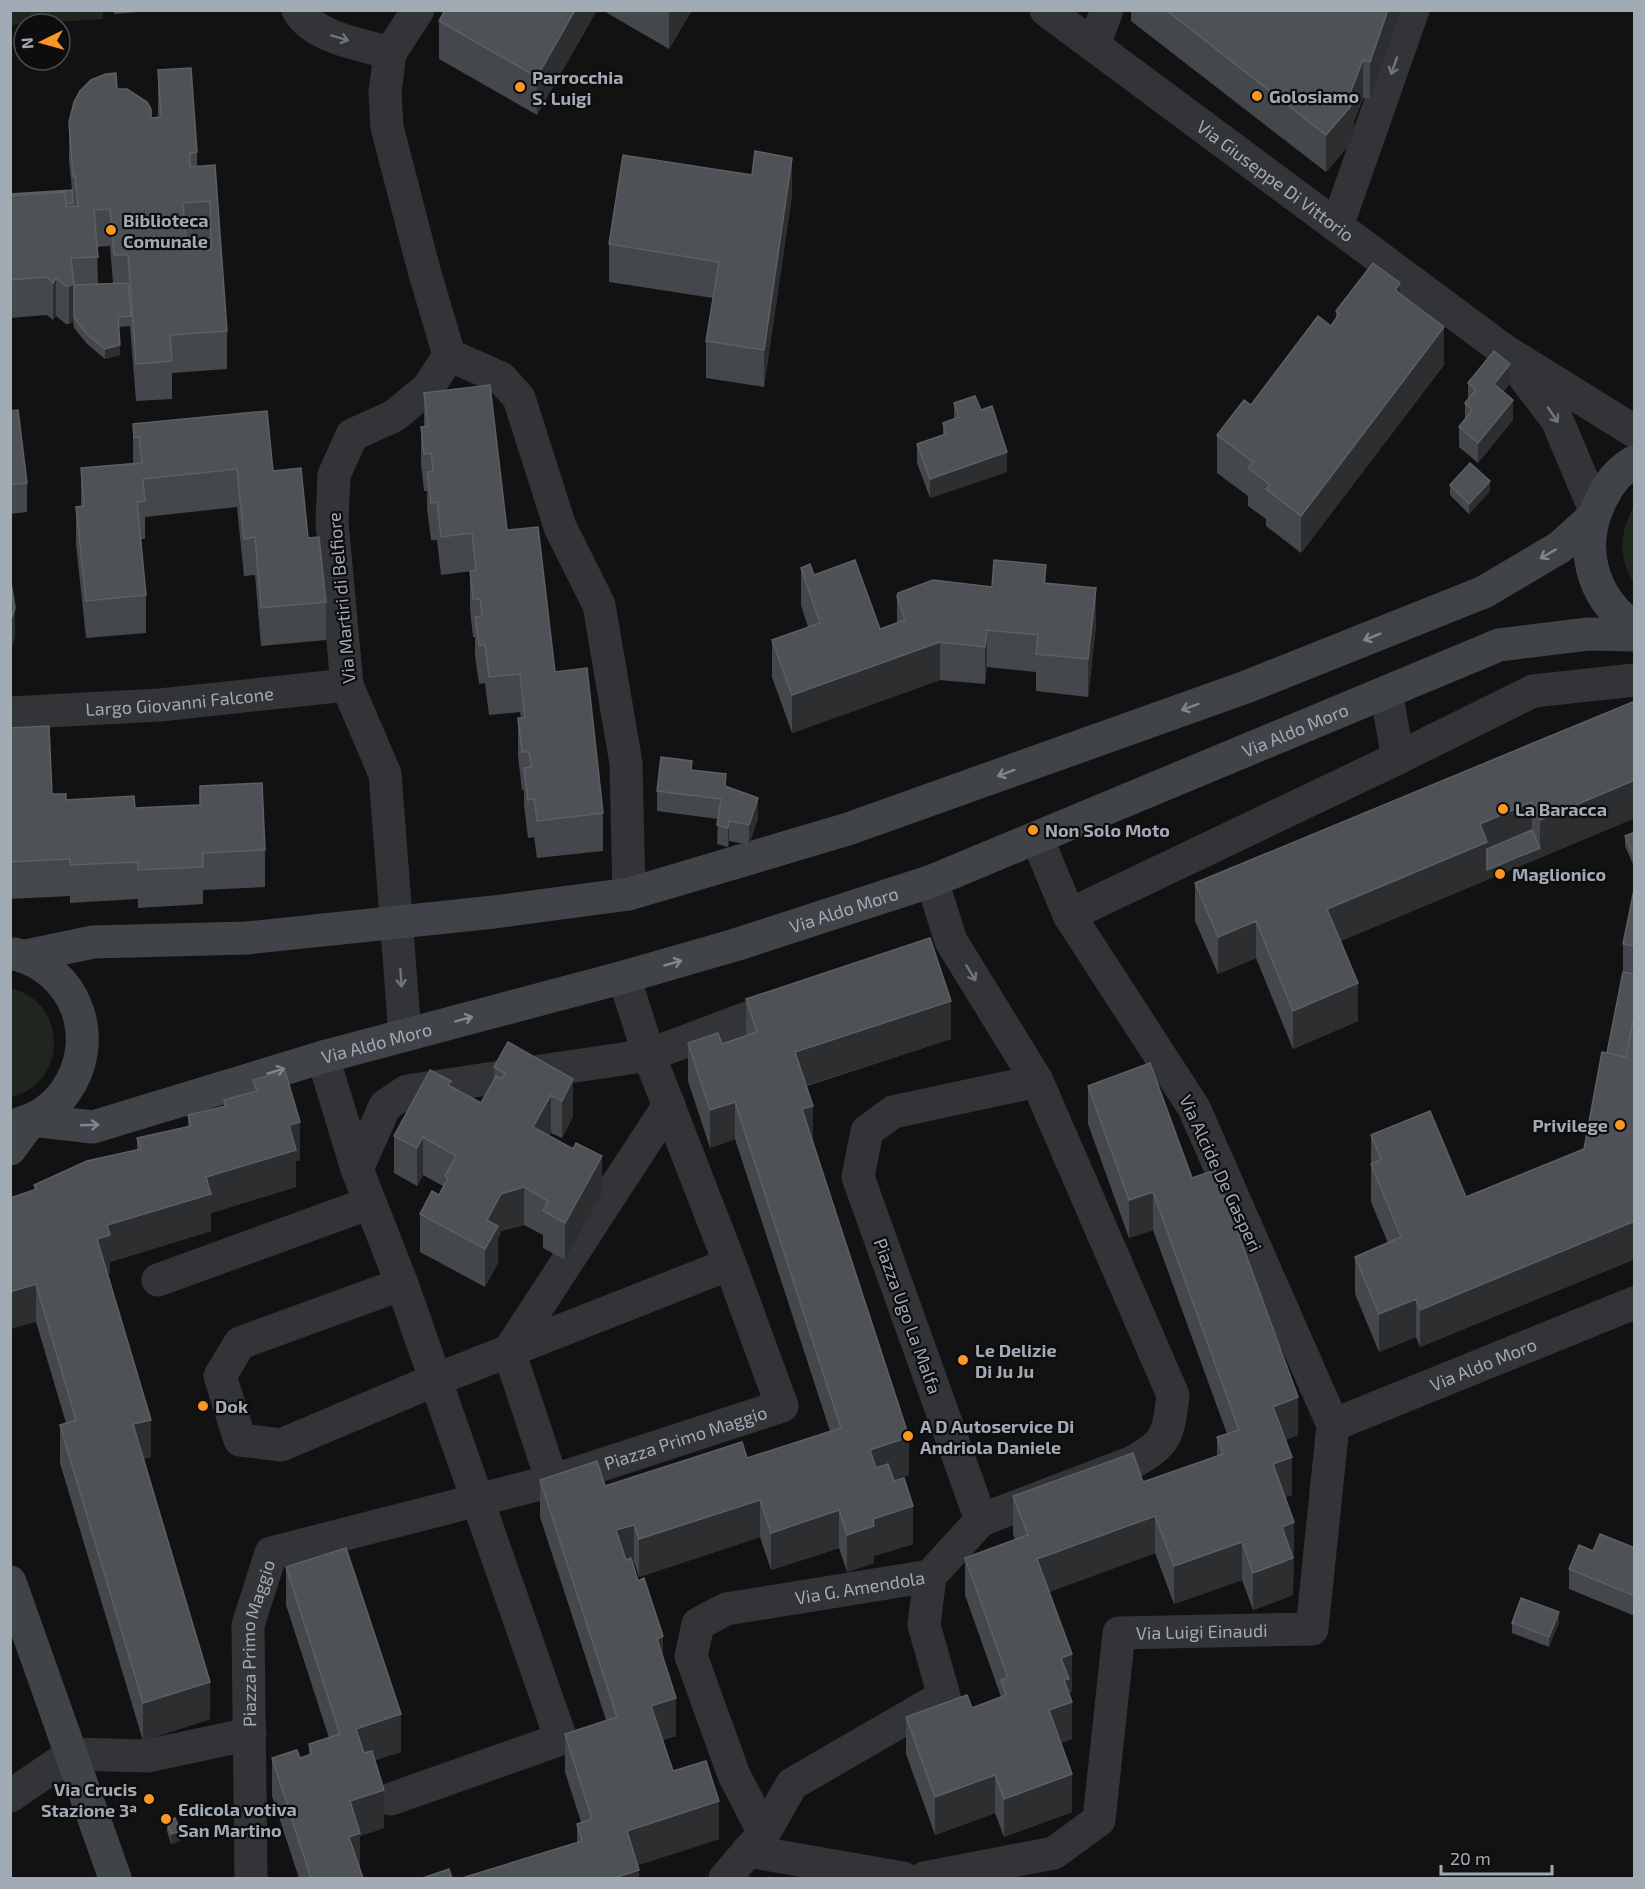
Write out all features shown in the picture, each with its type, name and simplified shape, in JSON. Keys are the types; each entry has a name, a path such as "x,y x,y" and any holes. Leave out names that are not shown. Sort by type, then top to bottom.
{"main road":[{"path":"18,954 93,942 247,938 494,912 629,894 848,829 1246,687 1484,592 1560,548 1594,513 1610,484 1635,462"},
{"path":"1594,513 1589,544 1593,572 1604,598 1623,619 1635,627"},
{"name":"Via Aldo Moro","path":"21,1123 93,1127 323,1057 735,945 932,881 1499,645 1588,634 1635,634"},
{"path":"10,1149 21,1123 56,1104 74,1080 83,1051 81,1022 71,994 51,971 18,954"},
{"path":"10,1582 115,1878"}],"street":[{"path":"298,10 303,18 323,33 390,53"},
{"path":"418,10 390,53 385,92 387,127 424,270 449,355 501,378 519,398 560,527 599,605 626,763 629,894"},
{"name":"Via Giuseppe Di Vittorio","path":"1046,10 1505,351 1635,431"},
{"path":"1094,45 1107,10"},
{"path":"1337,226 1413,10"},
{"name":"Via Giuseppe Di Vittorio","path":"1505,351 1557,420 1594,513"},
{"name":"Via Martiri di Belfiore","path":"405,1035 385,774 347,686 332,522 334,474 352,435 394,416 428,388 449,355"},
{"path":"1069,915 1533,691 1635,680"},
{"name":"Largo Giovanni Falcone","path":"10,713 160,705 347,686"},
{"path":"1386,692 1398,758"},
{"name":"Via Alcide De Gasperi","path":"1037,838 1069,915 1194,1107 1333,1425"},
{"path":"930,1576 981,1520 1133,1462 1154,1450 1168,1431 1173,1395 1036,1081 940,945 932,881"},
{"name":"Piazza Primo Maggio","path":"251,1878 248,1625 271,1553 552,1481 782,1406 649,1055 624,977"},
{"path":"357,1170 385,1106 407,1091 649,1055 817,992"},
{"path":"323,1057 357,1170 402,1284 561,1739 391,1799"},
{"name":"Piazza Ugo La Malfa","path":"981,1520 858,1177 867,1131 893,1112 1036,1081"},
{"path":"509,1351 669,1105"},
{"path":"158,1280 370,1203"},
{"path":"402,1284 240,1343 220,1376 240,1440 281,1445 435,1380 730,1264"},
{"name":"Via Aldo Moro","path":"1333,1425 1635,1304"},
{"path":"509,1351 552,1481"},
{"name":"Via Luigi Einaudi","path":"924,1878 1054,1853 1099,1820 1119,1633 1311,1629 1333,1425"},
{"name":"Via G. Amendola","path":"725,1878 756,1842 792,1784 944,1696 924,1625 930,1576 726,1609 698,1624 691,1656 756,1842"},
{"path":"10,1796 72,1754 147,1756 250,1734"},
{"path":"756,1842 903,1878"}],"shaded area":[{"path":"11,10 103,11 103,19 72,21 72,12 12,12 11,25"},
{"path":"1634,506 1634,584 1625,564 1622,545 1625,526"},
{"path":"11,988 26,994 39,1004 48,1017 53,1031 54,1045 52,1059 46,1072 37,1083 25,1092 11,1097"}],"building":[{"path":"445,10 575,10 537,77 439,21"},
{"path":"1166,10 1388,10 1370,62 1363,60 1349,96 1354,100 1326,135"},
{"path":"191,68 197,152 190,153 190,167 215,165 227,331 170,335 172,361 136,364 128,255 114,255 110,209 94,210 98,257 71,258 74,283 66,286 56,278 53,283 47,277 10,280 10,196 65,192 66,207 78,206 69,122 74,102 80,91 91,80 116,73 117,89 127,89 147,102 151,109 151,118 161,117 158,70","holes":["210,201 211,249 187,251 183,203"]},
{"path":"755,151 792,158 764,350 706,341 719,262 609,244 623,155 752,175"},
{"path":"72,190 73,203 66,204 65,192 10,196 10,194"},
{"path":"1373,263 1400,283 1395,290 1444,327 1301,516 1266,489 1270,485 1248,468 1253,462 1217,435 1244,400 1251,405 1318,316 1331,326 1339,314 1336,311"},
{"path":"128,283 131,316 118,317 120,345 105,349 87,334 74,318 74,285"},
{"path":"1494,351 1510,364 1494,384 1513,400 1478,443 1459,427 1472,410 1465,403 1476,390 1468,383"},
{"path":"490,385 507,530 538,527 555,672 587,668 603,813 537,821 534,799 528,800 524,768 531,767 529,752 522,752 518,718 525,718 520,674 489,677 485,645 479,646 475,617 482,616 480,599 473,599 470,571 476,570 472,533 441,537 437,502 431,503 427,472 433,471 431,453 424,454 421,427 428,426 424,393"},
{"path":"975,396 981,410 992,406 1007,452 930,479 917,444 946,434 943,423 959,417 954,403"},
{"path":"18,410 27,483 10,485 10,411"},
{"path":"267,411 273,471 301,468 308,538 319,537 326,602 261,608 255,537 244,539 237,469 143,479 145,501 137,502 146,595 86,601 76,507 84,506 81,468 142,463 139,437 134,438 133,424"},
{"path":"1470,463 1490,481 1469,504 1450,485"},
{"path":"855,560 880,629 905,620 897,597 898,593 933,580 992,587 994,560 1046,565 1044,583 1096,588 1088,659 1036,654 1038,635 987,630 985,647 940,642 792,695 772,640 820,623 801,568 810,564 814,575"},
{"path":"10,576 15,608 10,623"},
{"path":"1635,701 1635,780 1540,820 1532,802 1480,824 1487,842 1327,909 1358,983 1293,1011 1256,921 1218,937 1195,883"},
{"path":"49,726 52,794 66,794 66,800 134,796 135,808 200,805 200,786 262,783 265,850 203,853 203,867 138,870 138,862 70,865 70,859 10,862 10,728"},
{"path":"661,757 692,761 691,770 726,774 725,786 758,798 749,825 729,821 728,828 717,825 721,799 657,791"},
{"path":"1532,830 1540,848 1487,870 1487,849"},
{"path":"1635,832 1635,859 1625,836"},
{"path":"1635,885 1635,946 1623,944"},
{"path":"930,938 951,1001 795,1052 813,1106 802,1109 909,1437 870,1450 876,1468 888,1464 894,1481 904,1478 913,1506 873,1519 874,1526 847,1535 839,1510 771,1533 760,1500 639,1539 634,1525 616,1530 626,1560 631,1558 638,1581 644,1578 663,1636 657,1639 676,1698 651,1706 673,1771 706,1761 719,1801 627,1831 639,1870 614,1878 462,1878 582,1841 577,1824 592,1819 565,1734 617,1717 540,1480 597,1461 605,1486 742,1442 747,1458 841,1428 735,1102 710,1110 688,1043 718,1033 722,1044 757,1032 746,999"},
{"path":"1623,972 1635,974 1635,1012 1626,1057 1607,1053"},
{"path":"1635,1012 1635,1221 1420,1310 1416,1299 1379,1314 1355,1257 1401,1237 1371,1164 1381,1159 1371,1135 1430,1111 1466,1197 1584,1149 1602,1052 1626,1057"},
{"path":"508,1042 573,1079 562,1101 551,1095 533,1127 573,1149 576,1143 602,1156 565,1223 543,1211 548,1201 524,1187 501,1194 487,1220 498,1226 485,1249 420,1214 432,1191 439,1195 448,1178 445,1176 456,1156 423,1137 417,1148 394,1136 430,1070 451,1081 448,1085 481,1103 496,1076 502,1079 505,1073 494,1067"},
{"path":"1150,1063 1192,1178 1215,1170 1298,1397 1273,1407 1292,1457 1273,1464 1294,1522 1282,1527 1293,1558 1253,1573 1242,1542 1174,1566 1155,1516 1037,1559 1072,1654 1061,1658 1069,1679 1064,1680 1072,1702 1049,1710 1072,1774 1004,1799 995,1775 935,1797 906,1717 967,1695 972,1708 1006,1695 1001,1680 1008,1678 965,1558 1028,1535 1013,1496 1133,1453 1143,1482 1223,1454 1217,1437 1239,1430 1153,1192 1129,1200 1088,1086"},
{"path":"285,1071 300,1122 289,1125 296,1150 206,1177 211,1194 107,1225 110,1235 97,1239 151,1420 133,1424 210,1682 143,1703 60,1425 76,1420 36,1284 10,1292 10,1198 37,1189 34,1185 87,1161 141,1149 137,1138 191,1126 188,1115 226,1106 224,1100 257,1091 253,1080"},
{"path":"1600,1534 1635,1548 1635,1596 1569,1569 1579,1545 1593,1551"},
{"path":"346,1548 401,1714 356,1729 364,1753 372,1751 384,1790 350,1801 360,1833 349,1837 363,1878 311,1878 272,1758 297,1750 300,1758 312,1754 309,1744 340,1734 286,1567"},
{"path":"1521,1598 1559,1612 1549,1637 1512,1623"},
{"path":"175,1818 180,1831 171,1834 167,1821"},
{"path":"449,1869 452,1878 423,1878"}],"place":[{"name":"Parrocchia S. Luigi","path":"520,87"},
{"name":"Golosiamo","path":"1257,96"},
{"name":"Biblioteca Comunale","path":"111,230"},
{"name":"La Baracca","path":"1503,809"},
{"name":"Non Solo Moto","path":"1033,830"},
{"name":"Maglionico","path":"1500,874"},
{"name":"Privilege","path":"1620,1125"},
{"name":"Le Delizie Di Ju Ju","path":"963,1360"},
{"name":"Dok","path":"203,1406"},
{"name":"A D Autoservice Di Andriola Daniele","path":"908,1436"},
{"name":"Via Crucis Stazione 3ª","path":"149,1799"},
{"name":"Edicola votiva San Martino","path":"166,1819"}]}
